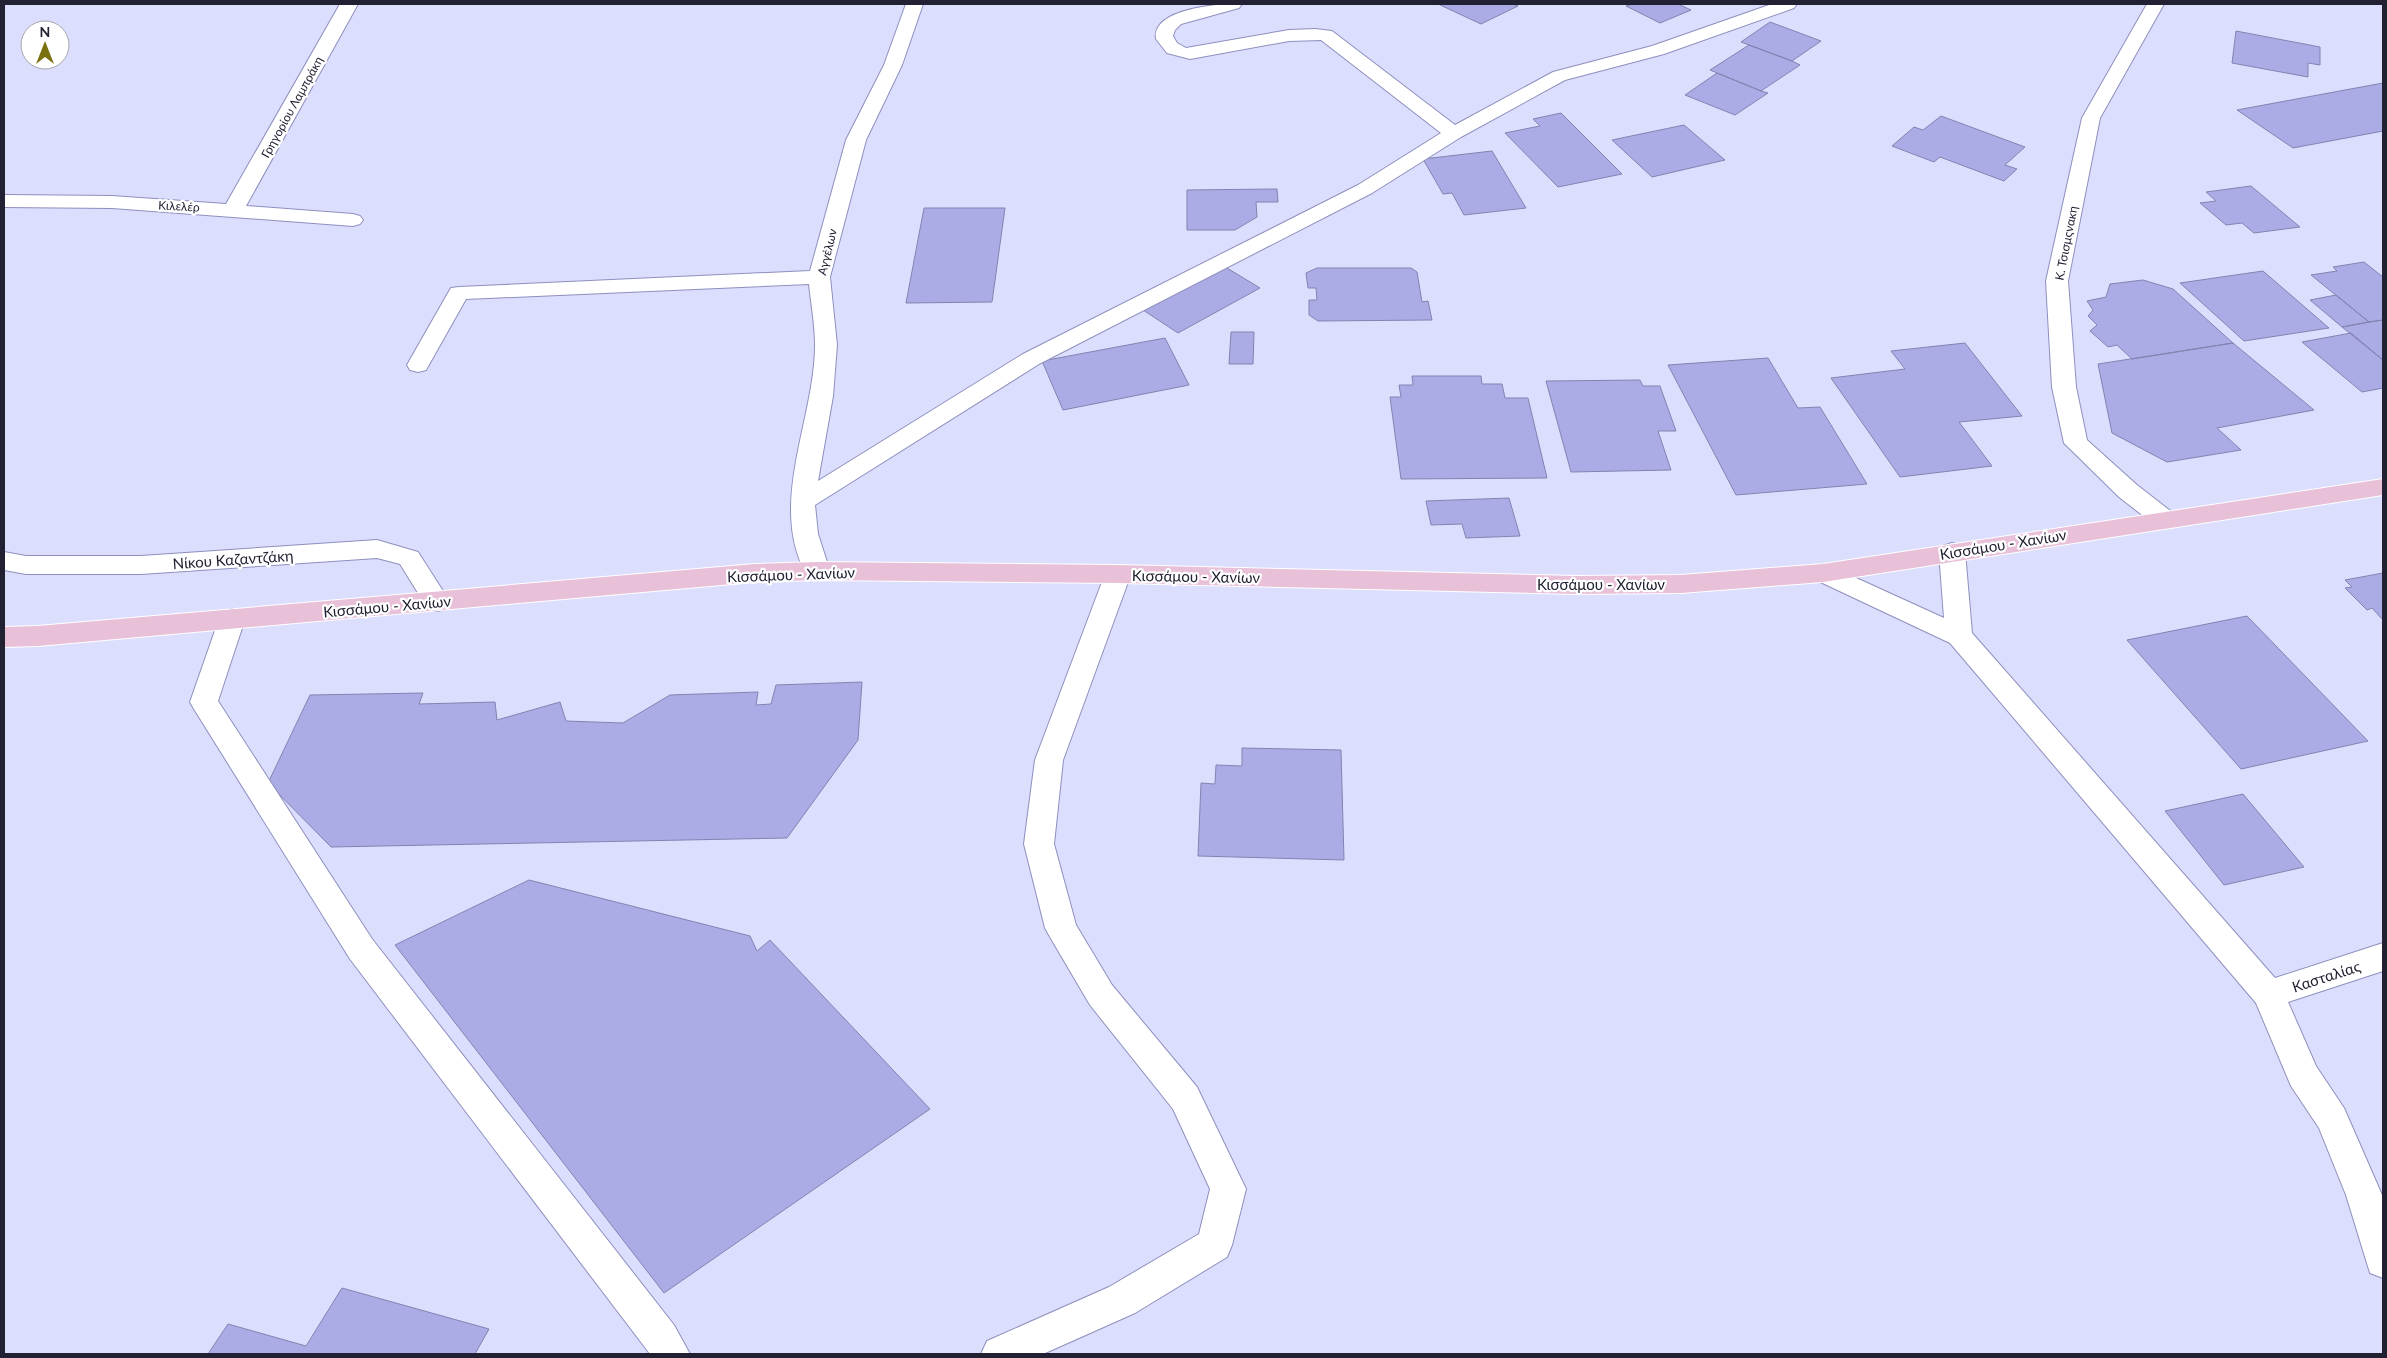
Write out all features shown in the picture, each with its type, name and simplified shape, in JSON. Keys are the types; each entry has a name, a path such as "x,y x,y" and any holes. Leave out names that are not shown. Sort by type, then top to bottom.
{"main road":[{"name":"Κισσάμου - Χανίων","path":"4,637 38,636 437,602 755,573 818,571 1118,574 1617,585 1681,584 1823,573 2164,519 2383,487"}],"street":[{"name":"Γρηγορίου Λαμπράκη","path":"234,209 349,4"},
{"name":"Αγγέλων","path":"818,571 805,534 802,502 820,396 826,345 819,277 856,140 893,65 914,4"},
{"path":"1232,4 1174,20 1167,26 1164,34 1170,48 1177,51 1196,53 1307,33 1326,35 1454,132"},
{"path":"802,502 1031,359 1365,189 1454,132 1560,76 1658,50 1788,4"},
{"name":"Κ. Τσισμςνακη","path":"2155,4 2091,118 2057,281 2064,387 2076,443 2128,491 2164,519"},
{"name":"Κιλελέρ","path":"4,201 112,202 234,209 353,220"},
{"path":"418,365 459,293 819,277"},
{"name":"Νίκου Καζαντζάκη","path":"4,561 26,565 141,565 376,549 408,558 437,602"},
{"path":"1952,552 1960,636"},
{"path":"1823,573 1960,636 2269,994 2303,1075 2332,1119 2364,1195 2377,1209 2383,1260"},
{"path":"1000,1354 1122,1300 1214,1245 1228,1189 1185,1098 1101,995 1061,928 1039,844 1049,760 1118,574"},
{"path":"232,619 204,702 361,949 661,1338 671,1354"},
{"name":"Κασταλίας","path":"2269,994 2383,957"}],"building":[{"path":"1438,4 1512,4 1518,6 1481,24"},
{"path":"1633,4 1678,4 1691,10 1660,23 1626,6"},
{"path":"1770,22 1821,41 1792,61 1741,42"},
{"path":"2236,31 2320,47 2320,65 2308,63 2308,77 2232,63"},
{"path":"1749,45 1800,65 1761,91 1710,70"},
{"path":"1717,73 1768,93 1735,115 1685,95"},
{"path":"2383,83 2383,131 2293,148 2237,110"},
{"path":"1561,113 1622,174 1558,187 1505,133 1540,126 1533,119"},
{"path":"1941,116 2025,147 2005,165 2017,169 2004,181 1940,157 1934,162 1892,146 1914,127 1923,130"},
{"path":"1684,125 1725,160 1652,177 1612,140"},
{"path":"1492,151 1526,208 1464,215 1452,193 1443,194 1423,159"},
{"path":"2251,186 2300,227 2254,233 2242,223 2226,225 2200,203 2216,201 2206,192"},
{"path":"1277,189 1278,202 1256,202 1257,217 1235,230 1187,230 1187,190"},
{"path":"924,208 1005,208 992,302 906,303"},
{"path":"2364,262 2383,277 2383,320 2369,322 2311,275 2337,271 2333,267"},
{"path":"1222,265 1260,288 1178,333 1140,308"},
{"path":"1317,268 1411,268 1417,272 1422,302 1428,301 1432,320 1318,321 1309,315 1309,300 1317,300 1316,288 1308,288 1306,273"},
{"path":"2263,271 2329,328 2244,341 2180,283"},
{"path":"2143,280 2173,289 2233,343 2132,359 2117,345 2108,347 2090,331 2097,325 2088,316 2093,310 2087,301 2106,297 2110,284"},
{"path":"2336,295 2369,322 2342,327 2310,300"},
{"path":"2383,320 2383,360 2342,327 2369,322"},
{"path":"1231,332 1254,332 1253,364 1229,364"},
{"path":"2351,333 2383,360 2383,388 2362,392 2302,342"},
{"path":"1165,338 1189,385 1063,410 1042,361"},
{"path":"1965,343 2022,416 1959,422 1992,466 1900,477 1831,378 1905,369 1891,351"},
{"path":"2233,343 2314,410 2217,428 2241,450 2167,462 2112,433 2098,364"},
{"path":"1768,358 1798,408 1820,407 1867,484 1736,495 1668,365"},
{"path":"1412,376 1481,376 1482,384 1502,384 1505,398 1528,398 1547,478 1401,479 1390,397 1401,397 1399,385 1413,385"},
{"path":"1640,380 1643,386 1660,386 1676,431 1658,431 1671,470 1571,472 1546,381"},
{"path":"1509,498 1520,536 1466,538 1462,524 1431,525 1426,501"},
{"path":"2383,573 2383,620 2372,608 2367,610 2345,588 2352,587 2345,580"},
{"path":"2247,616 2368,741 2241,769 2127,640"},
{"path":"862,682 858,740 787,838 331,847 268,783 310,695 423,693 419,704 495,702 497,720 560,702 566,721 623,723 670,695 758,692 756,705 771,704 776,685"},
{"path":"1242,748 1341,750 1344,860 1198,856 1201,783 1215,784 1216,765 1242,766"},
{"path":"2243,794 2304,867 2224,885 2165,811"},
{"path":"529,880 750,936 757,951 770,940 930,1109 664,1293 395,945"},
{"path":"342,1288 489,1329 475,1354 208,1354 228,1324 306,1346"}]}
